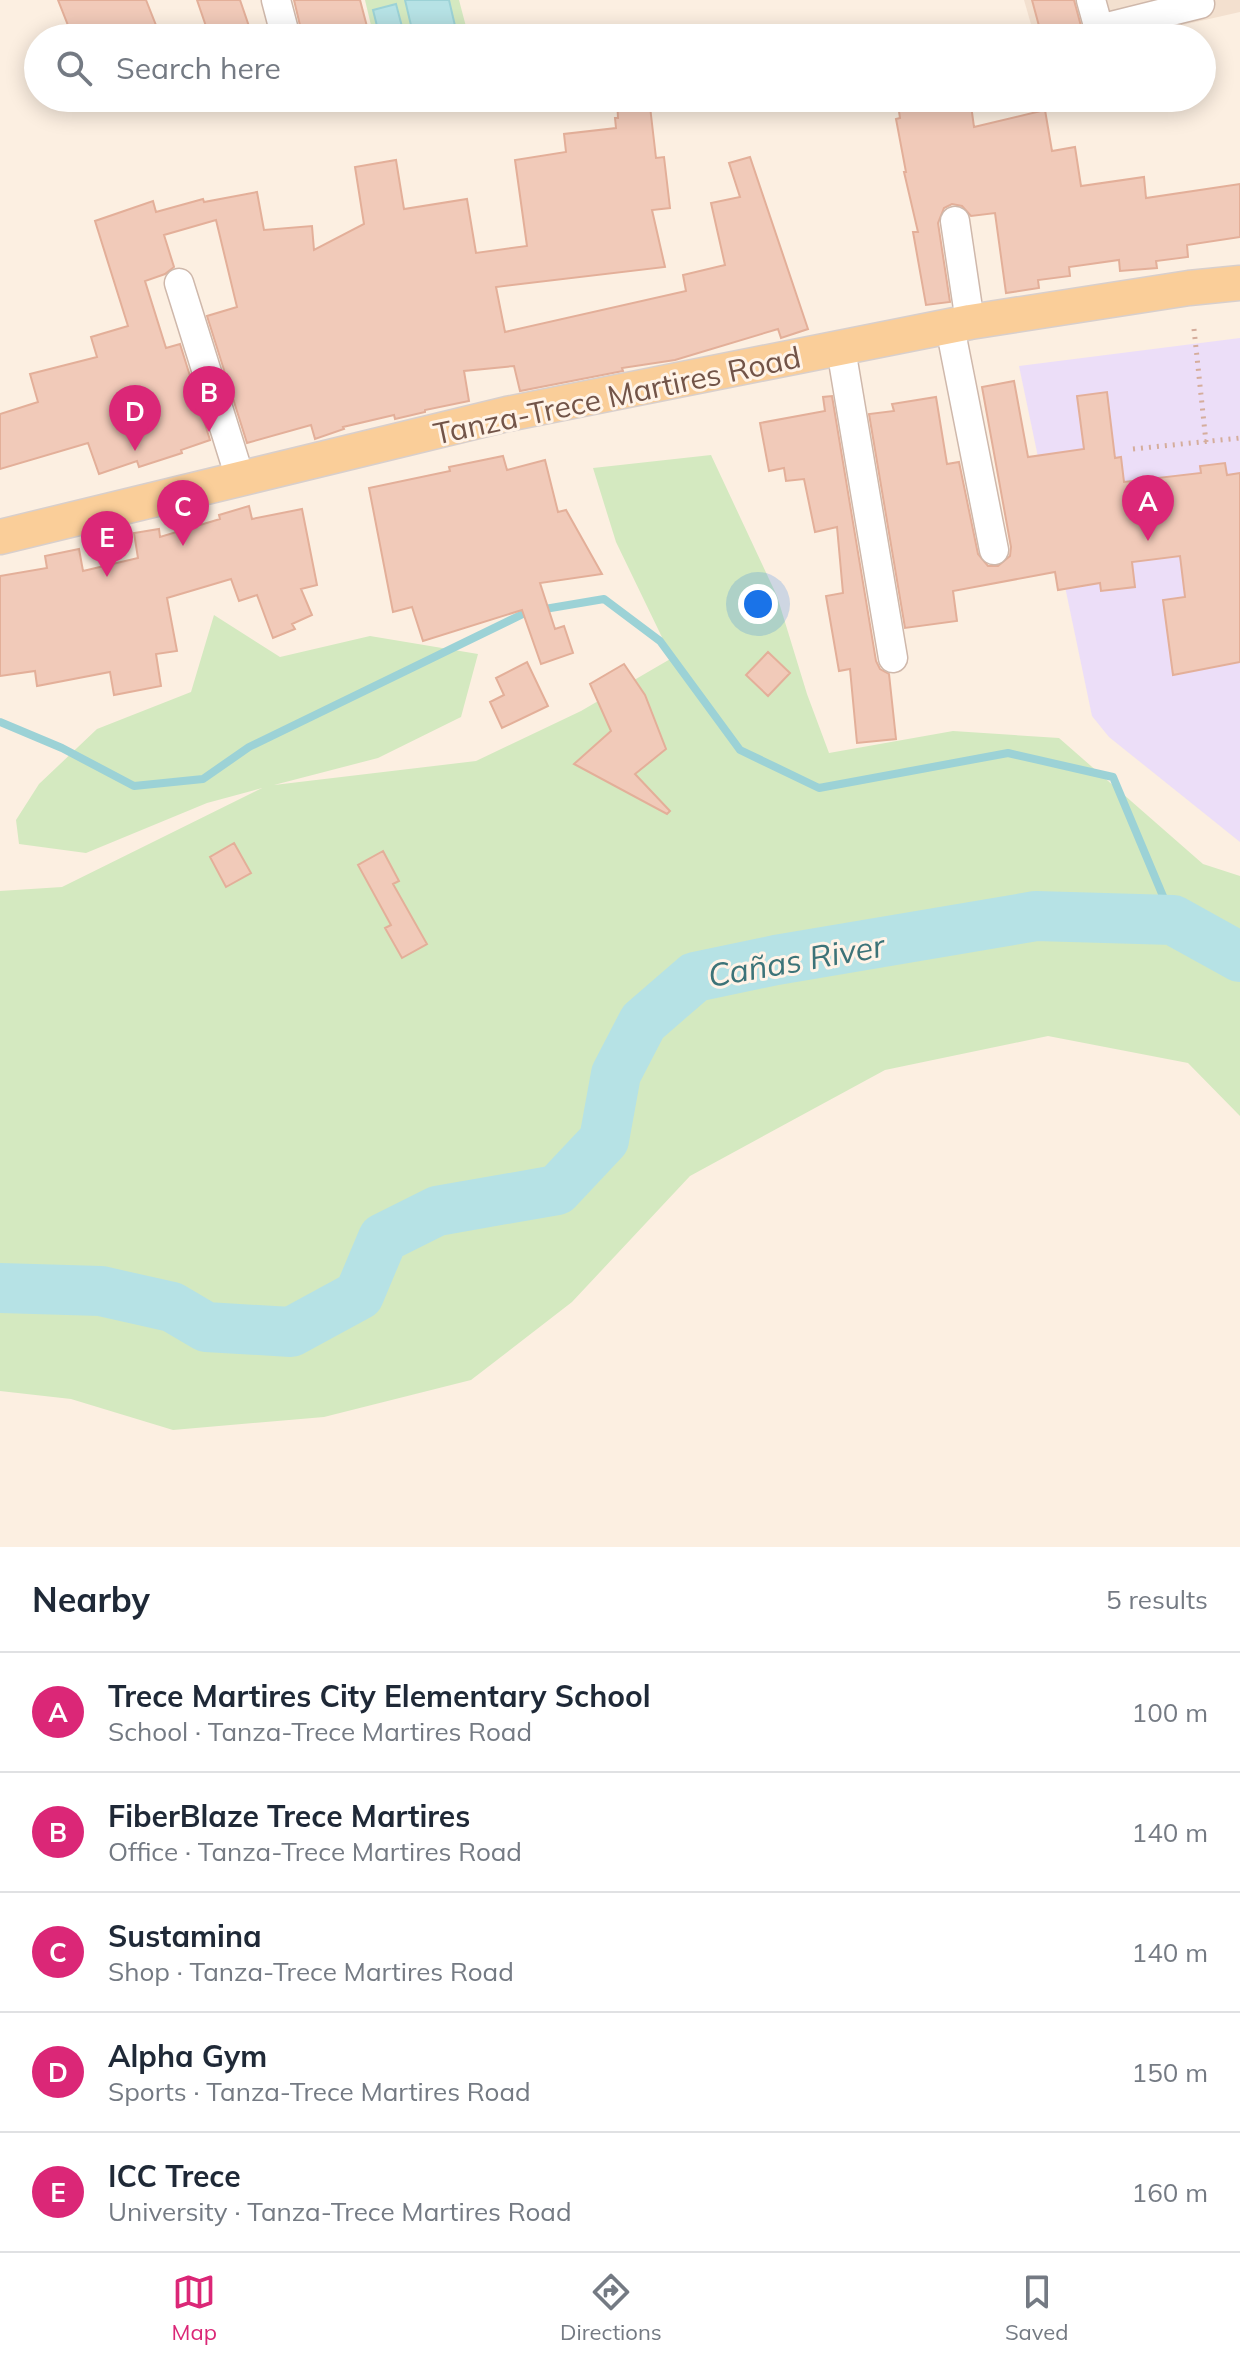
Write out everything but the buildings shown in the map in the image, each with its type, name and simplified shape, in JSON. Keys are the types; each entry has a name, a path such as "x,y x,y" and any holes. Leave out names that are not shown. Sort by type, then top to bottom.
{"main road":[{"name":"Tanza-Trece Martires Road","path":"0,537 507,414 960,324 1189,288 1240,283"}],"street":[{"path":"276,0 282,24"},
{"path":"1091,0 1098,24"},
{"path":"1118,24 1199,2"},
{"path":"955,221 960,324 994,550"},
{"path":"179,283 240,478"},
{"path":"841,349 893,658"}],"path":[{"path":"1194,329 1206,442"},
{"path":"1133,449 1240,438"}],"shaded area":[{"path":"1024,0 1240,0 1240,12 1187,24 1031,24"},
{"path":"1240,338 1240,842 1109,737 1092,716 1019,366"}],"green space":[{"path":"365,0 459,0 465,24 371,24"},
{"path":"711,455 777,596 829,753 953,731 1059,738 1203,864 1240,876 1240,1116 1188,1063 1048,1036 885,1070 690,1176 572,1302 471,1380 324,1417 173,1430 71,1399 0,1391 0,891 62,887 262,788 207,803 86,853 19,844 16,820 39,784 97,729 191,692 214,615 280,657 370,636 478,654 461,717 378,758 274,785 476,761 581,711 672,658 616,542 593,468"}],"water":[{"path":"405,0 449,0 455,24 411,24"},
{"path":"396,4 401,24 376,24 373,10"}],"waterway":[{"path":"0,722 62,748 134,786 203,779 249,747 527,612 604,599 660,641 740,750 819,788 1008,753 1113,777 1173,920"},
{"name":"Cañas River","path":"0,1288 101,1291 172,1307 206,1327 291,1332 359,1295 383,1238 437,1211 557,1190 604,1140 616,1074 643,1022 695,977 776,960 1036,916 1173,920 1240,957"}],"place":[{"name":"FiberBlaze Trece Martires","path":"209,432"},
{"name":"Alpha Gym","path":"135,451"},
{"name":"Trece Martires City Elementary School","path":"1148,541"},
{"name":"Sustamina","path":"183,546"},
{"name":"ICC Trece","path":"107,577"}]}
